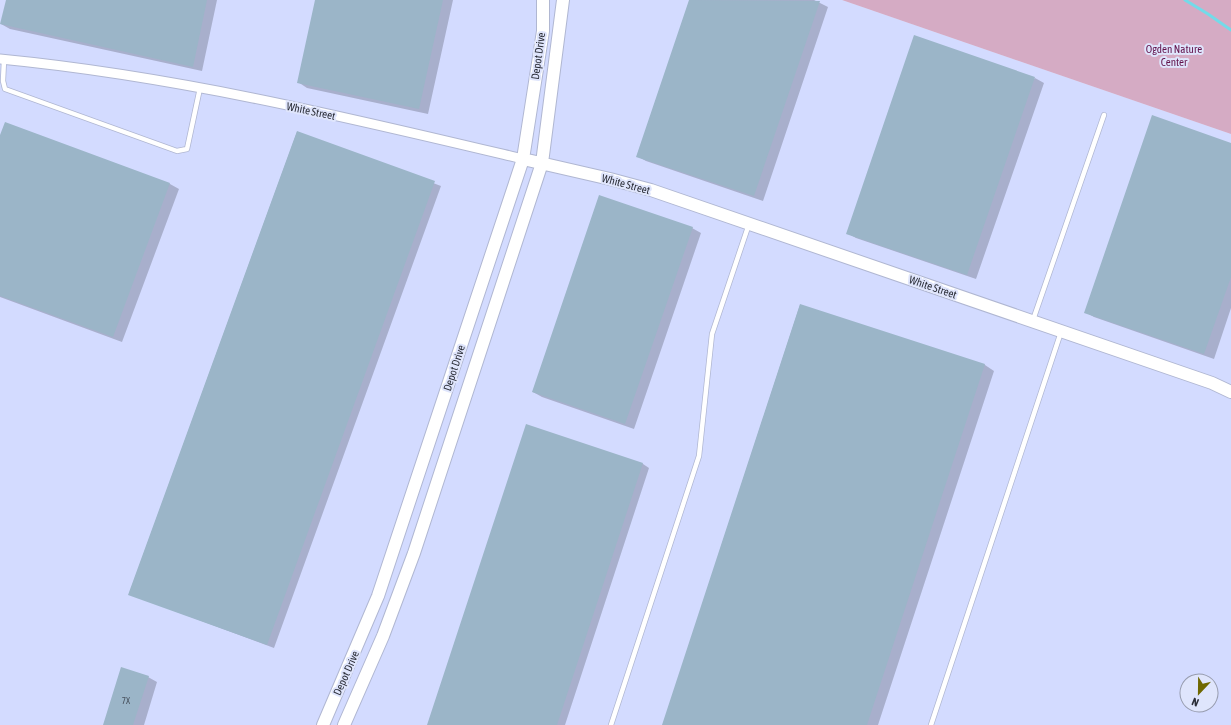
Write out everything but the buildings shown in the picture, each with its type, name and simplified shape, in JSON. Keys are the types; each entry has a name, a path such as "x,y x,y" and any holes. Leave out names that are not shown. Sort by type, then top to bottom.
{"main road":[{"name":"Depot Drive","path":"322,725 378,596 523,159 543,31 543,0"},
{"name":"Depot Drive","path":"344,725 383,636 414,553 542,163 563,0"},
{"name":"White Street","path":"523,159 651,190 1212,383 1231,392"}],"street":[{"name":"White Street","path":"2,60 79,67 200,88 373,124 523,159"}],"lane":[{"path":"2,60 1,82 5,89 177,151 187,149 200,88"},
{"path":"1033,321 1104,115"},
{"path":"611,725 699,456 712,334 749,224"},
{"path":"931,725 1061,331"}],"shaded area":[{"path":"0,0 842,0 1231,134 1231,725 0,725"}],"green space":[{"name":"Ogden Nature Center","path":"842,0 1231,0 1231,134"}],"waterway":[{"path":"1185,0 1231,30"}]}
